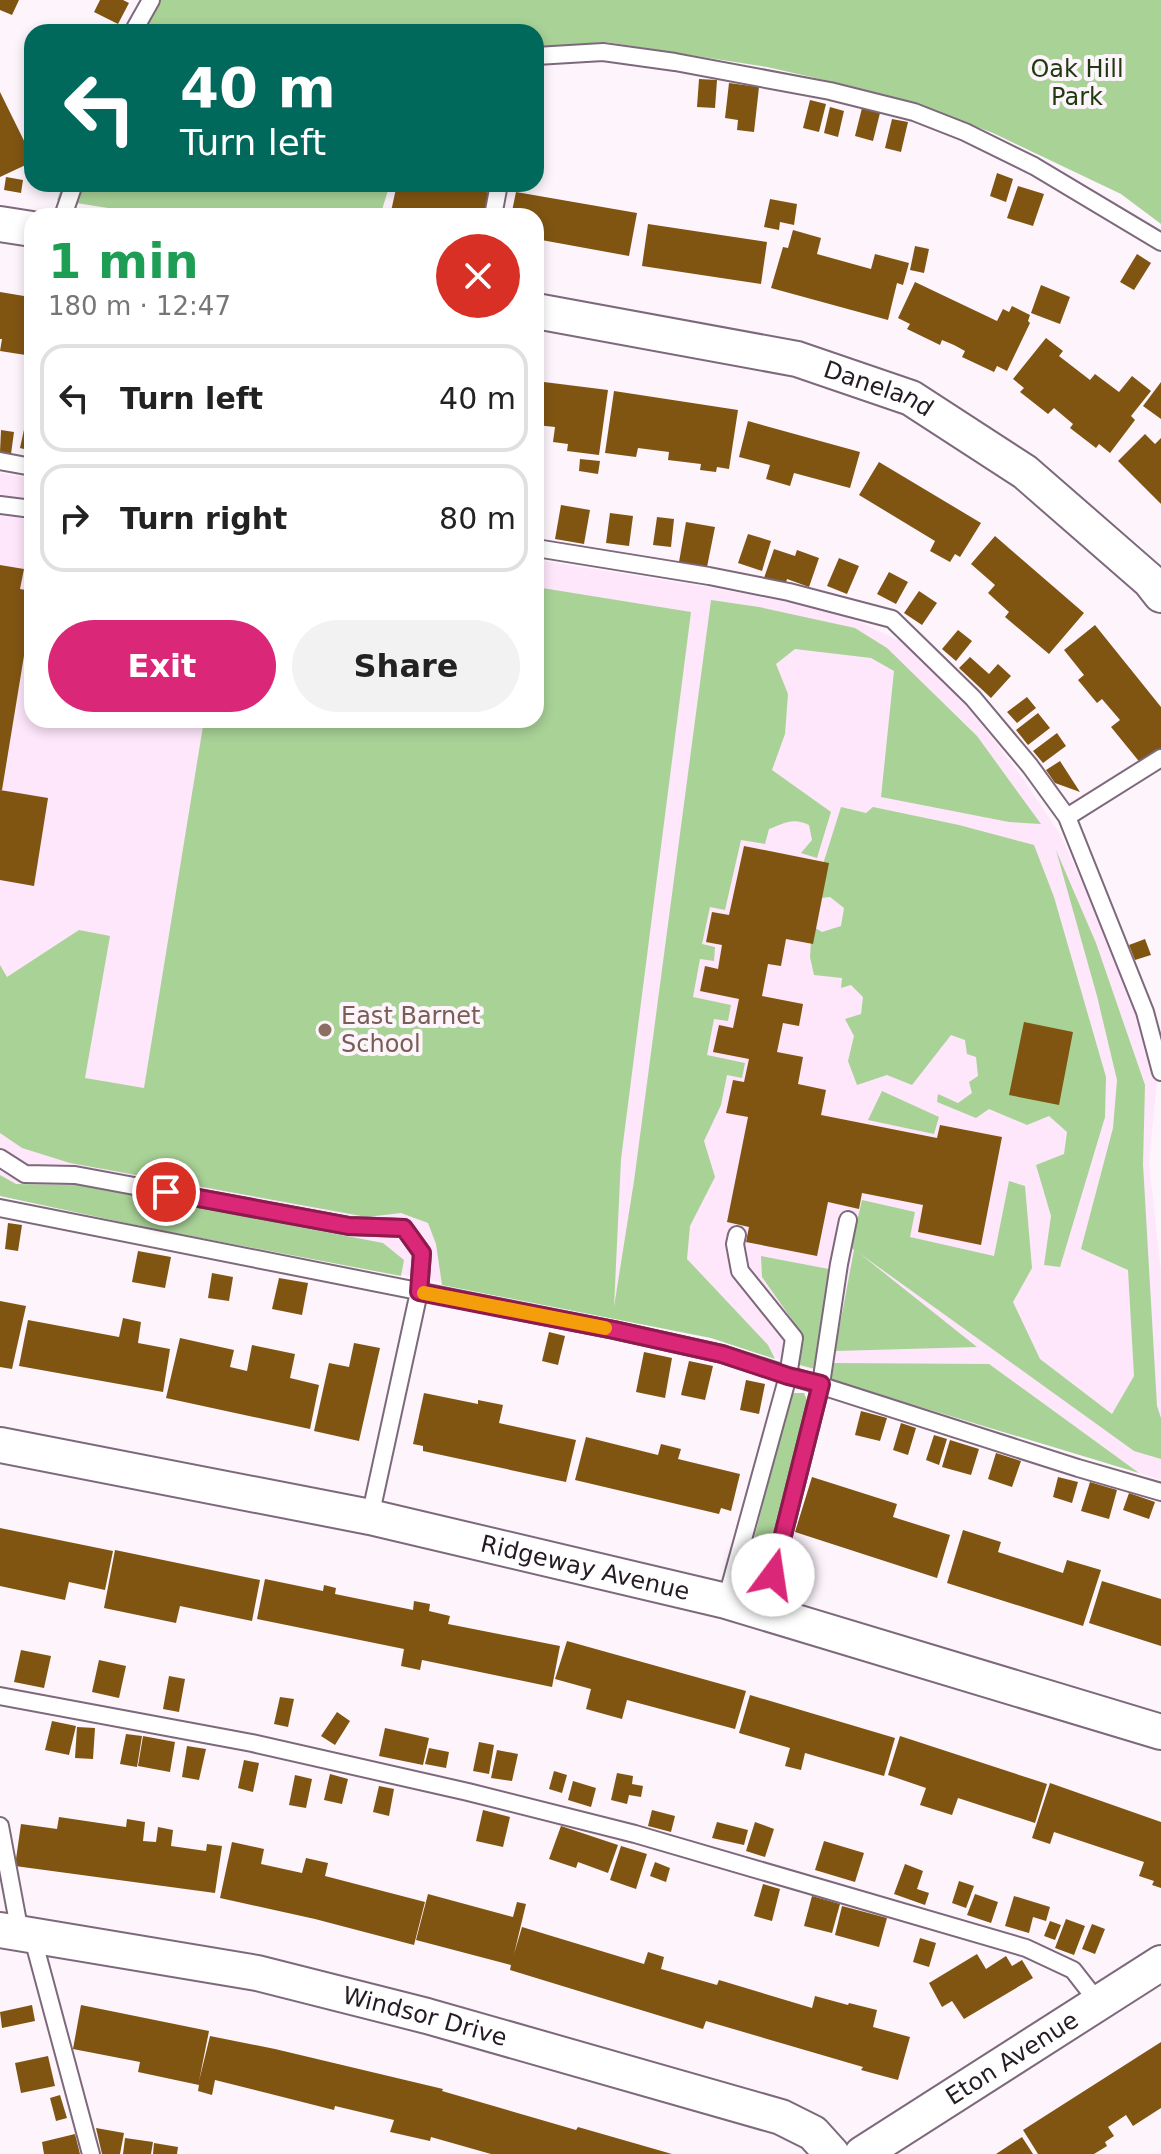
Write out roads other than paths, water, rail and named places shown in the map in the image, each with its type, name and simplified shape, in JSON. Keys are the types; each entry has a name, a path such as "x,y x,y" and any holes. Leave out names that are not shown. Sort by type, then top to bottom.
{"street":[{"path":"0,224 24,228"},
{"name":"Daneland","path":"544,312 797,359 911,398 1025,472 1150,581 1161,595"},
{"name":"Ridgeway Avenue","path":"0,1445 370,1517 726,1601 1161,1732"},
{"name":"Windsor Drive","path":"17,1933 257,1973 427,2016 781,2117 813,2133 832,2154"},
{"name":"Eton Avenue","path":"862,2154 1161,1963"}],"lane":[{"path":"138,24 151,0"},
{"path":"544,56 603,52 675,62 830,91 914,112 965,132 1034,166 1161,242"},
{"path":"0,461 24,466"},
{"path":"0,505 24,508"},
{"path":"544,549 789,592 892,619 973,698 1030,766 1067,817 1145,1012 1161,1072"},
{"path":"1067,817 1161,758"},
{"path":"0,1158 25,1174 75,1175 349,1226 404,1228 422,1253 419,1292 370,1517"},
{"path":"0,1208 722,1354 1161,1492"},
{"path":"764,1611 821,1384 848,1220"},
{"path":"726,1601 788,1376 794,1338 740,1271 735,1244 737,1235"},
{"path":"0,1696 252,1743 635,1834 1026,1948 1073,1970 1098,2002"},
{"path":"0,1826 17,1933 91,2154"}],"place":[{"name":"East Barnet School","path":"325,1030"}],"park label":[{"name":"Oak Hill Park","path":"1077,83"}]}
